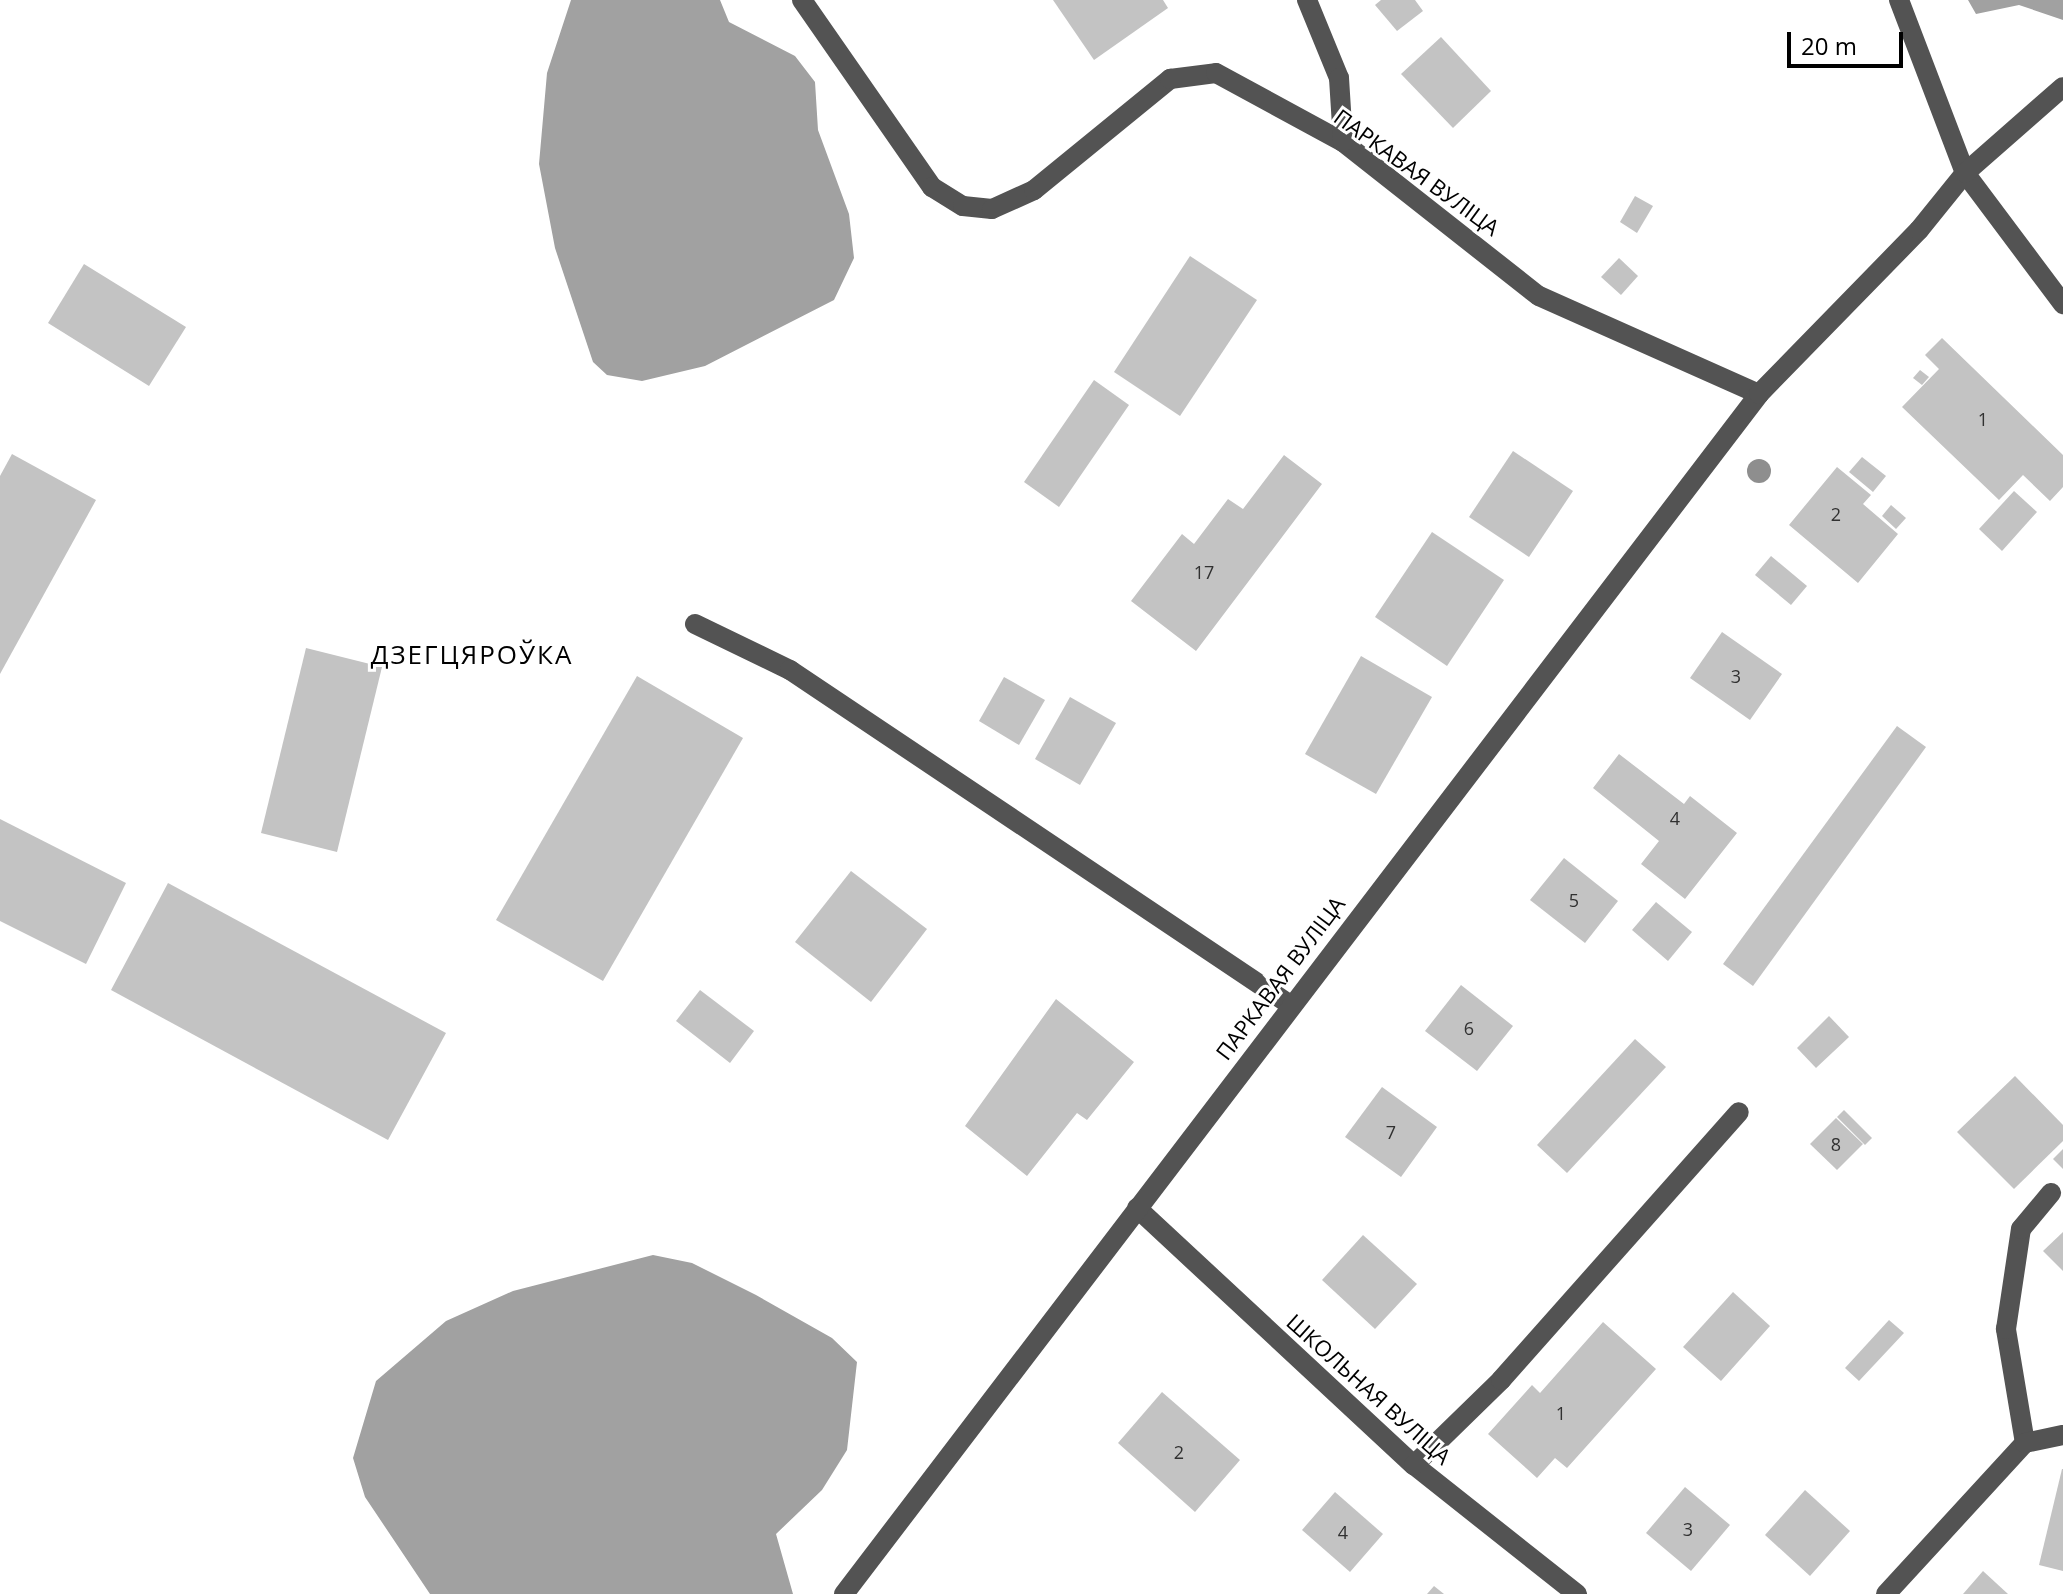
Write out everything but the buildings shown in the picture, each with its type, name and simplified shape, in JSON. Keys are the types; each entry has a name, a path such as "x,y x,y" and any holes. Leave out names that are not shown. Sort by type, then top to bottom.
{"street":[{"name":"ПАРКАВАЯ ВУЛІЦА","path":"802,0 932,187 963,206 992,209 1034,190 1170,79 1195,71 1216,73 1343,142 1539,296 1759,394"},
{"path":"1307,0 1339,78 1343,142"},
{"path":"1899,0 1965,173 2063,304"},
{"name":"ПАРКАВАЯ ВУЛІЦА","path":"844,1594 1289,1004 1759,394 1919,230 1965,173 2063,87"},
{"path":"695,624 790,670 1289,1004"},
{"path":"1414,1465 1501,1380 1739,1112"},
{"path":"2025,1443 2006,1329 2021,1229 2051,1193"},
{"name":"ШКОЛЬНАЯ ВУЛІЦА","path":"1137,1208 1414,1465 1577,1594"},
{"path":"1886,1594 2025,1443 2063,1435"}],"shaded area":[{"path":"571,0 720,0 729,22 795,56 815,82 818,130 849,214 854,258 834,300 705,366 642,381 607,375 593,362 555,248 539,164 547,73"},
{"path":"1968,0 2063,0 2063,20 2019,5 1976,14"},
{"path":"653,1255 692,1263 756,1295 832,1338 857,1362 847,1450 822,1490 776,1534 793,1594 430,1594 365,1497 353,1458 376,1381 446,1321 513,1291"}],"district":[{"name":"ДЗЕГЦЯРОЎКА","path":"472,655"}]}
